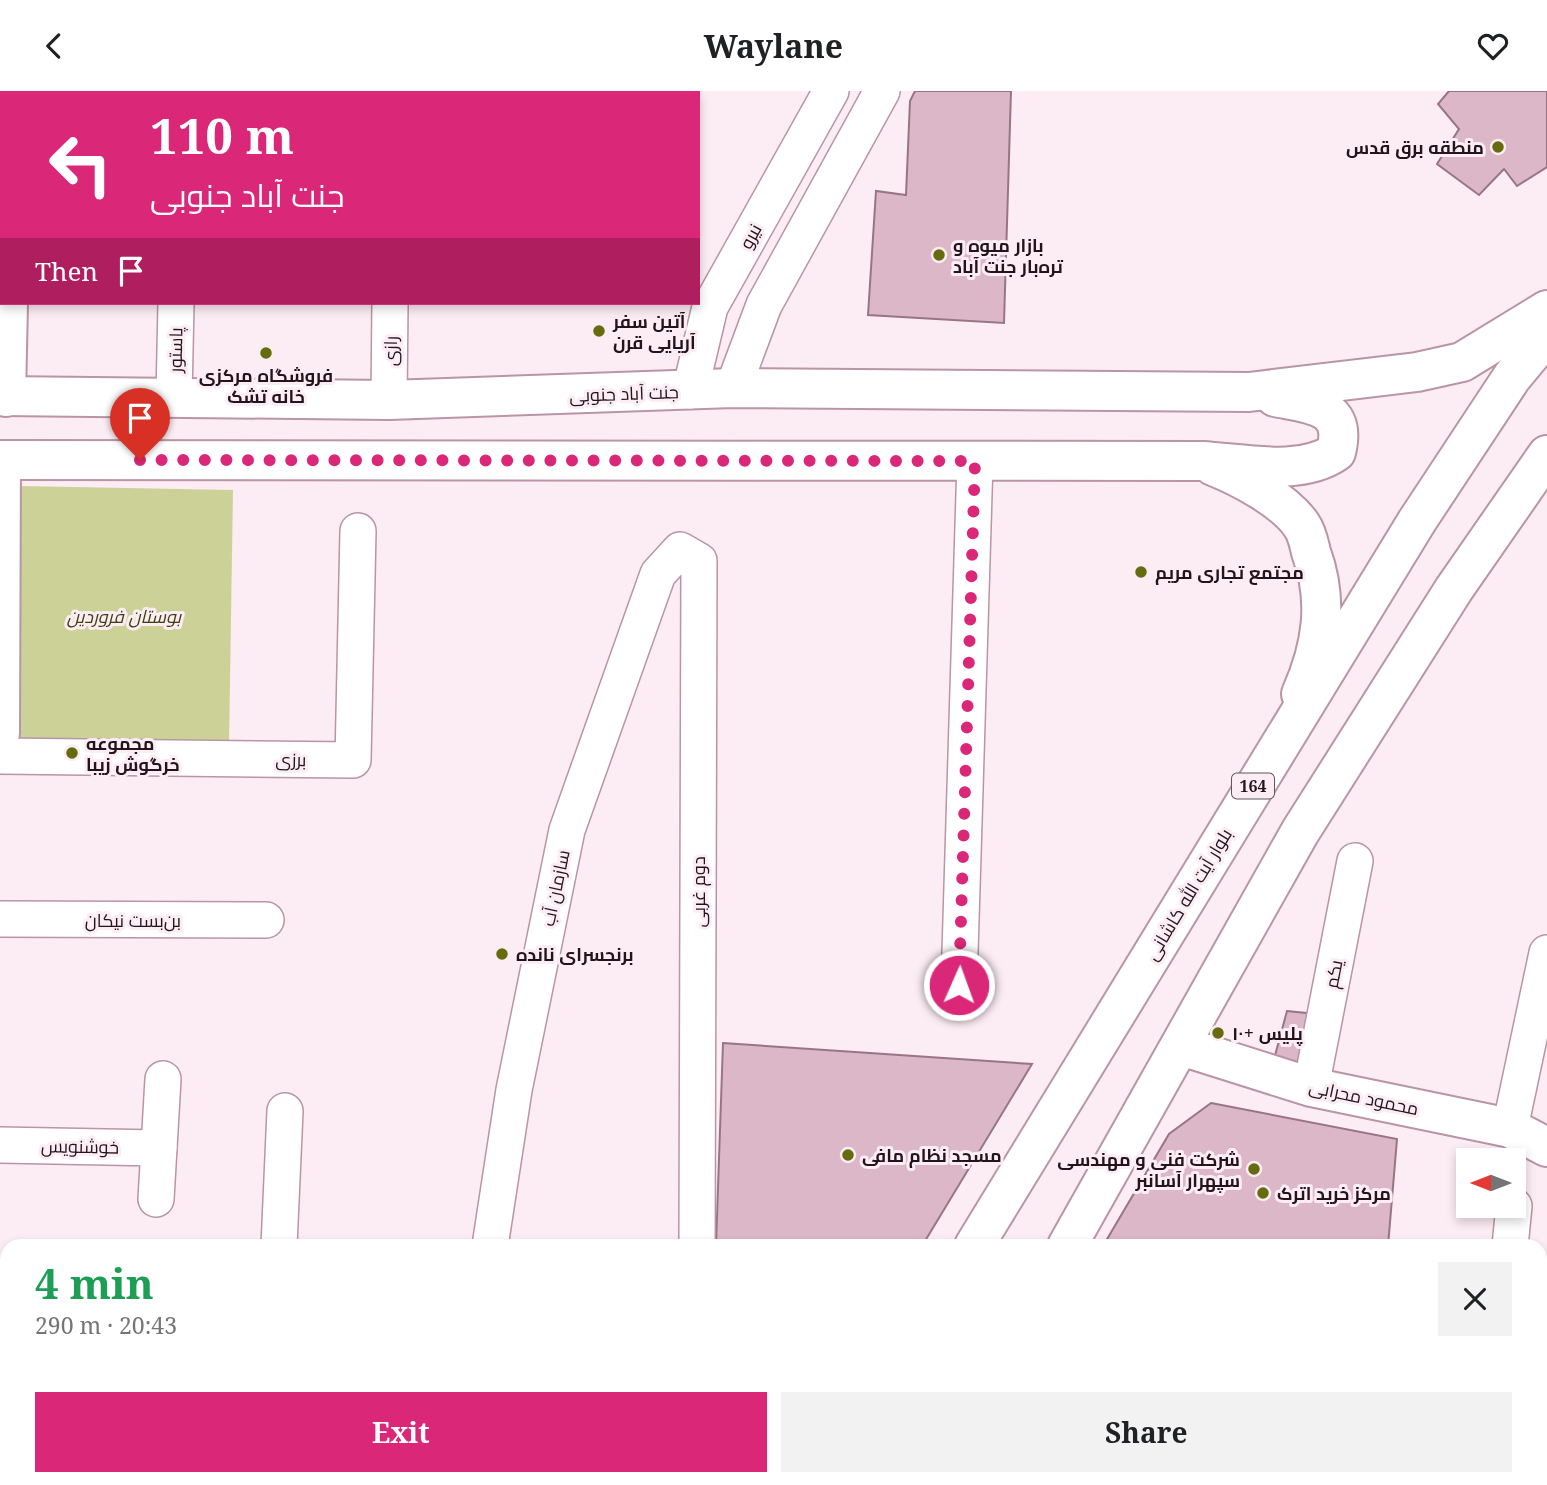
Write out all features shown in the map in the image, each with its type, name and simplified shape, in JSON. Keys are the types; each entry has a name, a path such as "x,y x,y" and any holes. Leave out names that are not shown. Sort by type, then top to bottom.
{"main road":[{"path":"3,396 8,305"},
{"path":"1249,392 1416,372 1462,362 1547,310"},
{"name":"بلوار آیت الله کاشانی","path":"978,1239 1259,775 1417,521 1512,377 1547,335"},
{"name":"جنت آباد جنوبی","path":"3,396 389,400 733,389 1249,392"},
{"path":"0,733 1,460 1202,461 1301,466 1323,461 1336,452 1340,436 1335,418 1318,405 1249,392"},
{"path":"1071,1239 1300,832 1454,589 1547,455"},
{"path":"1202,461 1238,476 1278,503 1302,526 1322,593 1321,638 1302,690 1259,775"},
{"name":"محمود محرابی","path":"1181,1047 1311,1087 1510,1129 1547,1147"}],"street":[{"name":"نیرو","path":"690,391 710,307 831,91"},
{"path":"733,389 764,305 882,91"},
{"name":"پاستور","path":"174,397 176,305"},
{"name":"رازی","path":"389,400 390,305"},
{"path":"959,985 975,461"},
{"name":"برزی","path":"0,755 353,760 358,531"},
{"name":"سازمان آب","path":"491,1239 514,1090 568,829 658,574 680,550"},
{"name":"دوم غربی","path":"680,550 699,561 697,1239"},
{"name":"یکم","path":"1311,1087 1355,861"},
{"name":"بن‌بست نیکان","path":"0,919 266,921"},
{"path":"1510,1129 1547,953"},
{"path":"156,1199 163,1079"},
{"path":"279,1239 285,1111"},
{"name":"خوشنویس","path":"0,1145 159,1148"},
{"path":"1511,1239 1513,1218"}],"green space":[{"name":"بوستان فروردین","path":"19,486 233,490 229,745 16,742"}],"building":[{"name":"بازار میوه و تره‌بار جنت آباد","path":"915,91 1011,91 1004,323 868,315 876,191 906,195 910,101"},
{"name":"منطقه برق قدس","path":"1449,91 1547,91 1547,167 1517,186 1504,169 1479,195 1437,164 1459,129 1438,104"},
{"path":"1287,1011 1325,1015 1308,1086 1270,1074"},
{"name":"مسجد نظام مافی","path":"723,1043 1032,1064 926,1239 716,1239"},
{"name":"مرکز خرید اترک","path":"1211,1103 1397,1139 1389,1239 1107,1239 1169,1134"}],"place":[{"name":"منطقه برق قدس","path":"1498,147"},
{"name":"بازار میوه و تره‌بار جنت آباد","path":"939,255"},
{"name":"آتین سفر آریایی قرن","path":"599,331"},
{"name":"فروشگاه مرکزی خانه تشک","path":"266,353"},
{"name":"مجتمع تجاری مریم","path":"1141,572"},
{"name":"مجموعه خرگوش زیبا","path":"72,753"},
{"name":"برنجسرای نانده","path":"502,954"},
{"name":"پلیس +۱۰","path":"1218,1033"},
{"name":"مسجد نظام مافی","path":"848,1155"},
{"name":"شرکت فنی و مهندسی سپهرار آسانبر","path":"1254,1169"},
{"name":"مرکز خرید اترک","path":"1263,1193"}],"route":[{"path":"140,460 975,461 959,985"}]}
